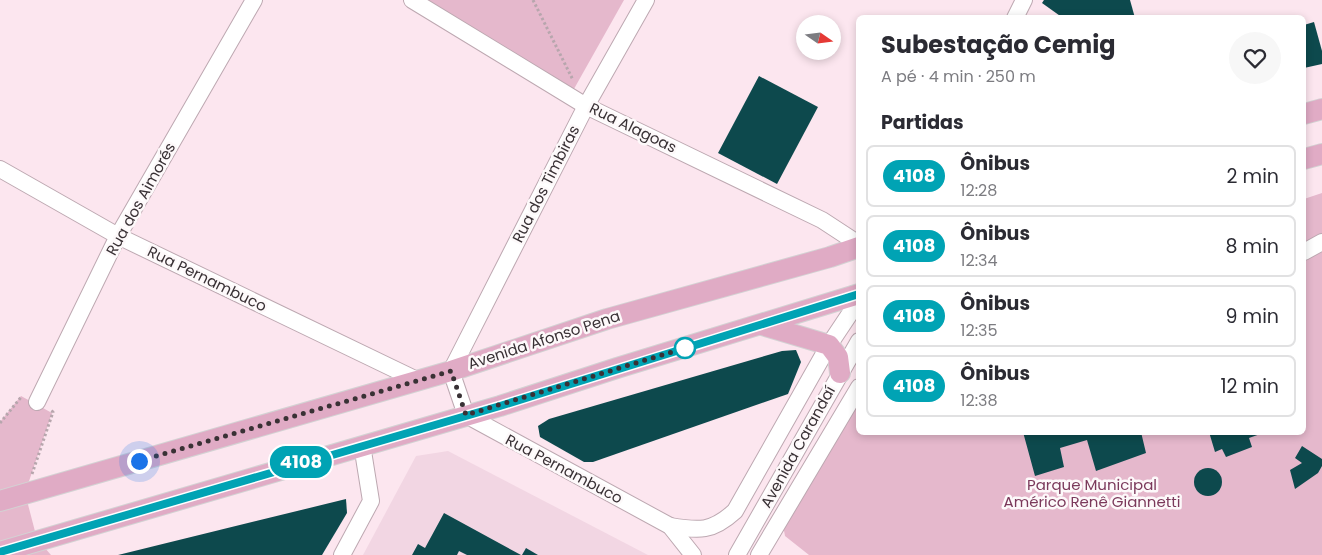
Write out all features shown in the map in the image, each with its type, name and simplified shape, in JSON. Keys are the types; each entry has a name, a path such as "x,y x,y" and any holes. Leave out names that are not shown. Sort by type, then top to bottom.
{"main road":[{"path":"1306,113 1322,109"},
{"path":"1306,158 1322,154"},
{"name":"Avenida Afonso Pena","path":"0,501 419,381 607,319 830,258 856,253"},
{"path":"0,552 466,415 856,295"},
{"path":"762,325 829,345 838,357 840,373"}],"street":[{"name":"Rua dos Aimorés","path":"37,402 118,236 254,0"},
{"name":"Rua Alagoas","path":"412,0 586,106 822,220 851,239 856,249"},
{"name":"Rua dos Timbiras","path":"451,371 586,106 646,0"},
{"path":"1016,15 1024,0"},
{"name":"Rua Pernambuco","path":"0,169 118,236 419,381"},
{"path":"1306,251 1322,242"},
{"name":"Avenida Carandaí","path":"735,511 829,345 856,304"},
{"name":"Avenida Carandaí","path":"742,552 856,346"},
{"path":"451,371 466,415"},
{"path":"759,555 856,392"},
{"name":"Rua Pernambuco","path":"466,415 670,526 693,555"},
{"path":"342,555 372,501 362,445"},
{"path":"670,526 699,530 710,528 735,511 742,552"}],"path":[{"path":"533,0 586,106"},
{"path":"0,422 21,395 53,412 25,494"}],"shaded area":[{"path":"448,451 648,555 363,555 416,456"}],"green space":[{"path":"412,0 624,0 570,96"},
{"name":"Parque Municipal Américo Renê Giannetti","path":"1322,193 1322,555 809,555 785,536 783,525 856,380 856,435 1306,435 1306,198"},
{"path":"21,396 52,413 25,493 37,539 51,555 0,555 0,422"}],"building":[{"path":"1044,0 1130,0 1134,15 1059,15 1042,3"},
{"path":"1314,22 1322,51 1322,64 1306,68 1306,24"},
{"path":"759,76 818,107 777,184 718,153"},
{"path":"796,350 801,362 788,394 593,462 584,462 540,437 538,426 549,419 782,351"},
{"path":"1024,435 1142,435 1146,453 1096,471 1087,440 1060,448 1064,467 1035,476"},
{"path":"1210,435 1257,435 1249,438 1252,447 1226,457 1222,449 1215,452"},
{"path":"1302,446 1322,459 1322,466 1318,473 1295,489 1290,470 1302,463 1295,458"},
{"path":"1208,468 1218,472 1222,482 1218,492 1208,496 1198,492 1194,482 1198,472"},
{"path":"346,499 347,513 322,555 118,555"},
{"path":"444,513 521,555 467,555 459,551 457,555 412,555 418,544 425,548"},
{"path":"526,548 538,555 522,555"}],"bus line":[{"name":"4108","path":"0,552 343,450 500,406 616,368 648,360 856,295"}],"route":[{"path":"139,461 451,371 466,415 685,348"}]}
